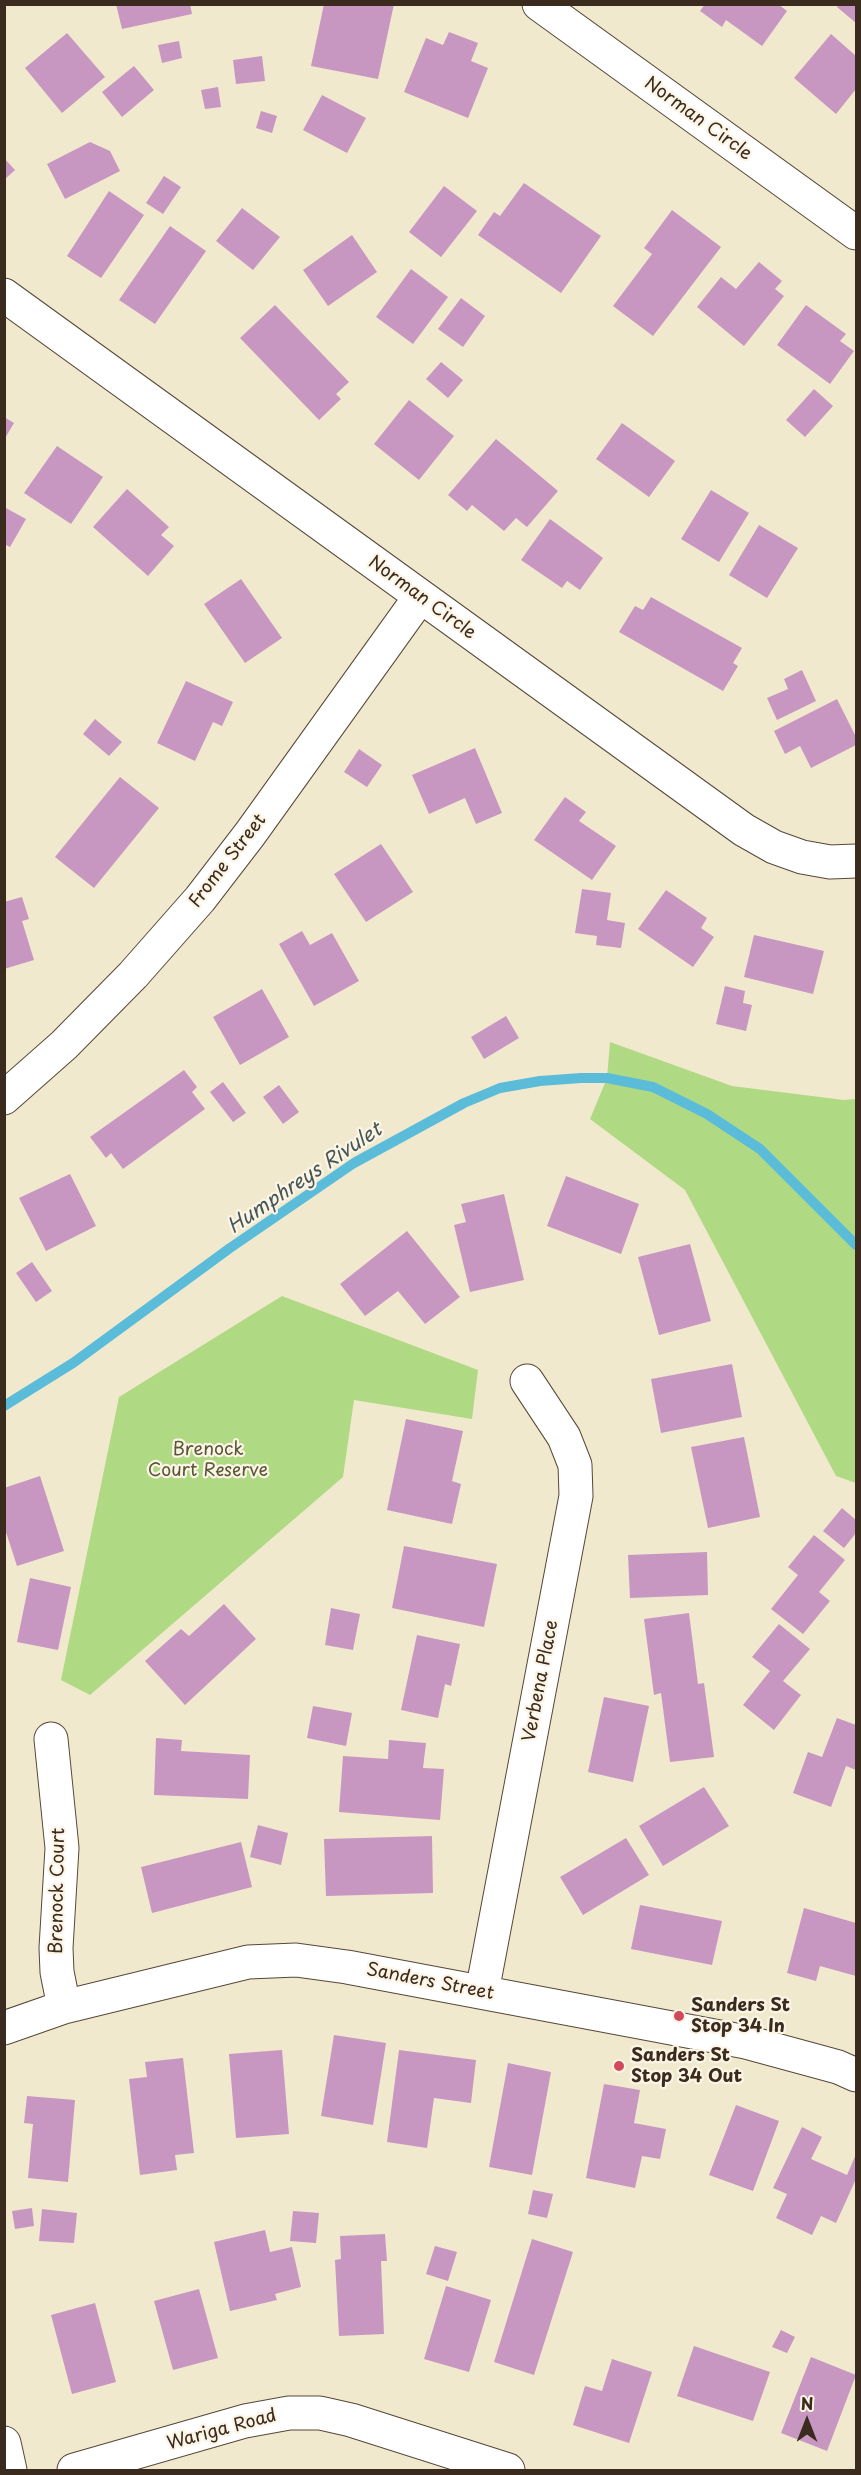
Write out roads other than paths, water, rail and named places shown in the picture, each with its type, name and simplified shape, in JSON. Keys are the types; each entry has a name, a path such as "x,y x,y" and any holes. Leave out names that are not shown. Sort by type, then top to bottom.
{"street":[{"name":"Norman Circle","path":"539,4 856,233"},
{"name":"Norman Circle","path":"4,296 744,830 774,847 802,857 830,862 856,861"},
{"name":"Frome Street","path":"4,1098 64,1045 133,975 200,899 250,834 420,597"},
{"name":"Verbena Place","path":"482,1992 576,1496 575,1465 564,1437 527,1382"},
{"name":"Brenock Court","path":"51,1739 62,1848 56,1948 57,1972 64,2007"},
{"name":"Sanders Street","path":"4,2028 64,2007 248,1962 296,1960 347,1967 746,2042 838,2067 856,2075"},
{"name":"Wariga Road","path":"74,2470 245,2421 289,2413 320,2413 351,2420 508,2470"},
{"path":"4,2443 10,2470"}],"waterway":[{"name":"Humphreys Rivulet","path":"4,1406 73,1363 230,1248 354,1163 464,1103 500,1088 540,1081 581,1078 607,1078 653,1087 707,1114 760,1149 856,1245"}],"place":[{"name":"Sanders St Stop 34 In","path":"679,2016"},
{"name":"Sanders St Stop 34 Out","path":"619,2066"}],"park label":[{"name":"Brenock Court Reserve","path":"208,1460"}]}
